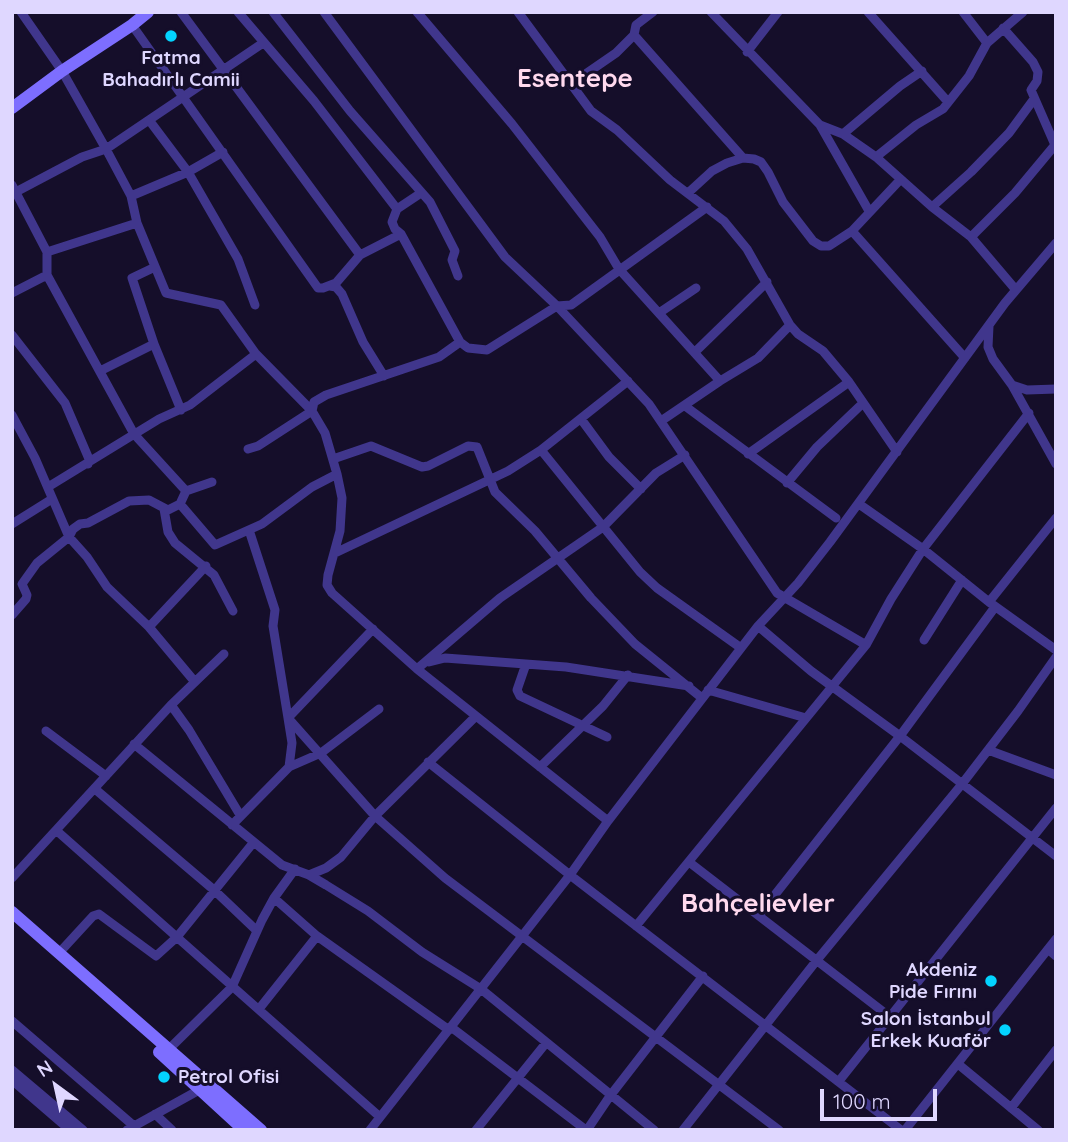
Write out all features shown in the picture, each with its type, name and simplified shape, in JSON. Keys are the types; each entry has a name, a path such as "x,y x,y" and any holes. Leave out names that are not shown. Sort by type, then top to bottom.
{"main road":[{"path":"12,108 148,12"},
{"path":"12,912 261,1130"},
{"path":"12,921 244,1130"}],"street":[{"path":"21,12 62,71 131,196 136,223 166,293 220,305 256,354 312,411 325,433 341,498 340,531 327,585 332,593 476,716 608,821"},
{"path":"181,12 360,255"},
{"path":"238,12 314,101 397,209"},
{"path":"274,12 350,111 430,202 455,251 452,260 458,276"},
{"path":"324,12 505,257 557,306 628,381 661,421 771,585 784,598 866,645"},
{"path":"417,12 512,124 600,237 618,269 720,381"},
{"path":"518,12 591,111 724,221 747,249 790,326 822,351 849,382 897,452"},
{"path":"571,84 616,53 634,35 636,25 653,12"},
{"path":"711,12 820,125 869,211"},
{"path":"747,52 778,12"},
{"path":"868,12 948,102"},
{"path":"963,12 987,43"},
{"path":"876,157 916,125 943,109 969,76 987,43 1023,12"},
{"path":"132,25 314,284 318,288 336,287 342,294 363,342 384,376"},
{"path":"971,236 1015,193 1055,145 1031,90 1037,81 1038,72 1033,61 1003,28"},
{"path":"634,35 743,158"},
{"path":"186,491 134,434 47,275 47,252 13,190 82,157 106,149 263,43"},
{"path":"843,134 922,71"},
{"path":"932,207 1001,141 1034,99"},
{"path":"149,120 188,172 238,259 255,305"},
{"path":"820,125 843,134 876,157 932,207 971,236 1016,290"},
{"path":"131,196 188,172 223,152"},
{"path":"688,192 712,171 727,163 743,158 754,159 761,162 783,202 813,241 821,246 829,246 852,231 900,180"},
{"path":"421,193 397,209 393,222 395,229 401,234 460,342 468,348 487,350 557,306 571,305 707,207"},
{"path":"47,252 136,223"},
{"path":"852,231 965,358"},
{"path":"330,286 360,255 401,234"},
{"path":"370,1130 523,937 608,821 758,626 799,583 1016,290 1056,243"},
{"path":"155,267 132,278 154,344 181,410"},
{"path":"12,293 47,275"},
{"path":"695,352 767,282"},
{"path":"659,313 696,288"},
{"path":"661,421 758,358 790,326"},
{"path":"989,326 988,347 993,359 1029,413 1056,464"},
{"path":"12,335 65,403 89,460 88,464"},
{"path":"248,449 258,446 312,411 314,402 326,395 439,357 460,342"},
{"path":"100,370 154,344"},
{"path":"48,487 159,419 199,400 256,354"},
{"path":"335,553 508,471 541,450 628,381"},
{"path":"748,454 761,442 849,382"},
{"path":"1012,385 1027,390 1056,389"},
{"path":"787,483 817,447 863,404"},
{"path":"685,406 836,518"},
{"path":"636,926 866,645 923,549 1029,413"},
{"path":"12,415 48,487 69,537 87,557 107,587 149,627 195,682"},
{"path":"581,419 609,457 641,489"},
{"path":"333,459 371,446 422,467 472,445 481,452 495,492 508,502 591,598 635,643 689,686 705,694 806,718"},
{"path":"541,450 640,572 657,588 741,648"},
{"path":"421,667 500,598 603,527 656,473 685,455"},
{"path":"180,504 215,545 262,524 312,487 337,474"},
{"path":"12,615 26,599 27,594 22,584 37,563 69,537 73,529 80,524 88,523 129,501 149,500 167,510 180,504 186,491 212,482"},
{"path":"12,524 52,499"},
{"path":"859,504 1056,650"},
{"path":"163,509 168,532 175,543 214,575 233,611"},
{"path":"759,915 900,736 1056,518"},
{"path":"248,530 275,610 273,626 292,743 289,767"},
{"path":"149,627 206,566"},
{"path":"925,639 962,580"},
{"path":"758,626 831,686 1056,856"},
{"path":"288,718 373,629"},
{"path":"12,878 134,744 224,654"},
{"path":"421,667 445,657 628,675 689,686"},
{"path":"683,1130 817,960 962,784 1056,657"},
{"path":"526,664 517,690 520,696 607,737"},
{"path":"540,767 603,706 628,675"},
{"path":"171,705 240,815"},
{"path":"232,825 289,767 321,753 379,709"},
{"path":"309,875 326,868 341,857 375,816 476,716"},
{"path":"288,718 375,816 445,878 779,1130"},
{"path":"46,731 106,776"},
{"path":"134,744 282,865 309,875 368,911 422,952 481,989 654,1130"},
{"path":"988,750 1056,775"},
{"path":"428,762 570,875 903,1130 1056,939"},
{"path":"95,789 214,890 256,930"},
{"path":"839,1081 1056,808"},
{"path":"57,831 380,1117"},
{"path":"59,953 93,916 100,914 156,956 177,937 253,843"},
{"path":"689,862 890,1017"},
{"path":"169,1049 232,987 256,930 295,869"},
{"path":"274,898 317,936 518,1077 586,1130 703,976"},
{"path":"259,1009 317,936"},
{"path":"1048,949 1056,956"},
{"path":"12,1021 130,1128 201,1089"},
{"path":"476,1130 547,1043"},
{"path":"1011,1108 1056,1050"},
{"path":"958,1064 1038,1130"},
{"path":"12,1070 83,1130"},
{"path":"12,1080 70,1130"},
{"path":"155,1114 172,1130"}],"place":[{"name":"Fatma Bahadırlı Camii","path":"171,36"},
{"name":"Akdeniz Pide Fırını","path":"991,981"},
{"name":"Salon İstanbul Erkek Kuaför","path":"1005,1030"},
{"name":"Petrol Ofisi","path":"164,1077"}],"district":[{"name":"Esentepe","path":"575,79"},
{"name":"Bahçelievler","path":"758,904"}]}
